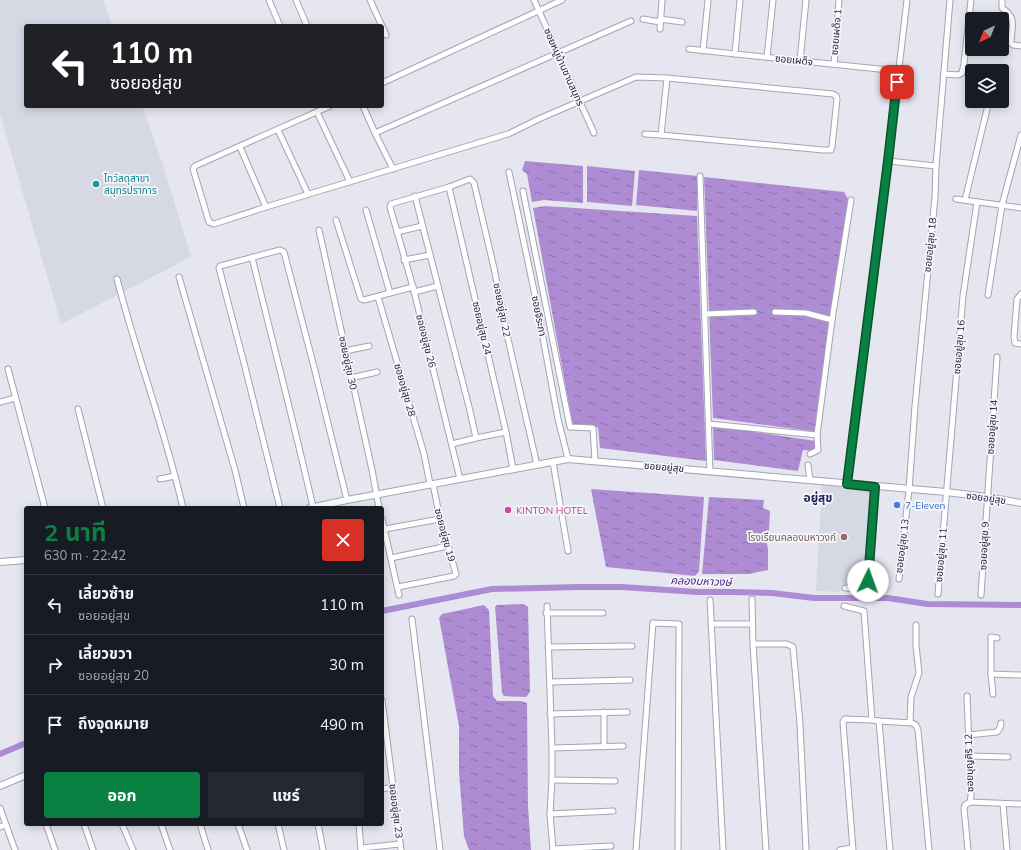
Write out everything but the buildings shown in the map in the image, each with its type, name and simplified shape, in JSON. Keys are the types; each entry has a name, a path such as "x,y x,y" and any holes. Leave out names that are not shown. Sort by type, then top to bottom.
{"street":[{"path":"269,0 279,24"},
{"path":"296,0 306,24"},
{"path":"370,0 381,24"},
{"name":"ซอยหมู่บ้านชานสมุทร","path":"534,0 594,133"},
{"path":"384,82 562,0"},
{"path":"660,29 662,0"},
{"path":"703,51 708,0"},
{"path":"735,54 740,0"},
{"path":"767,57 773,0"},
{"path":"800,61 806,0"},
{"name":"ซอยเผด็จ 1","path":"834,64 839,0"},
{"path":"847,484 907,0"},
{"name":"ซอยอยู่สุข 18","path":"909,490 915,406 935,197 936,166 950,0"},
{"path":"944,74 958,75 963,70 968,37 971,0"},
{"path":"1002,0 1002,8 1011,14 1013,18 1011,43 1013,45 1021,46"},
{"path":"643,19 682,22"},
{"path":"375,133 631,21"},
{"path":"384,30 386,35"},
{"name":"ซอยเผด็จ","path":"689,49 898,70"},
{"path":"326,108 195,166 193,170 209,222 214,224 508,134 636,77 667,78 833,94 837,99 834,140 831,150 645,134"},
{"path":"661,135 667,78"},
{"path":"364,108 393,169"},
{"path":"965,200 987,108"},
{"path":"318,112 350,182"},
{"path":"278,130 308,194"},
{"path":"988,295 1002,205 1021,135"},
{"path":"240,147 266,207"},
{"path":"888,161 936,166"},
{"name":"ซอยจิระภา","path":"509,172 536,300 558,419 568,459"},
{"path":"700,176 710,471"},
{"name":"ซอยอยู่สุข 22","path":"448,187 470,179 474,183 537,465"},
{"path":"448,187 415,196 476,438"},
{"name":"ซอยอยู่สุข 24","path":"448,187 506,432 513,469"},
{"path":"523,191 570,427 593,428 595,461"},
{"name":"ซอยอยู่สุข 26","path":"415,196 390,205 390,207 413,289 460,479"},
{"path":"956,199 1021,208"},
{"path":"810,454 818,450 817,435 850,200"},
{"name":"ซอยอยู่สุข 16","path":"946,492 963,296 977,202"},
{"path":"366,210 390,293"},
{"path":"336,220 361,299 364,300 390,293 438,286"},
{"path":"397,232 422,226"},
{"name":"ซอยอยู่สุข 30","path":"319,230 379,506"},
{"path":"280,506 219,268 220,266 280,250 284,252 347,500"},
{"path":"404,260 430,255"},
{"path":"252,257 269,331 293,420 312,506"},
{"path":"179,277 235,470 244,506"},
{"path":"117,279 128,320 154,400 183,506"},
{"path":"1021,294 1017,299 1014,337 1015,343 1021,344"},
{"name":"ซอยอยู่สุข 28","path":"378,297 432,484"},
{"path":"705,314 754,312"},
{"path":"775,312 806,313 832,320"},
{"path":"345,350 369,346"},
{"name":"ซอยอยู่สุข 14","path":"987,497 997,357"},
{"path":"8,369 44,506"},
{"path":"351,378 377,372"},
{"path":"0,402 15,398"},
{"path":"78,409 102,506"},
{"path":"708,424 817,435"},
{"path":"452,444 506,432"},
{"name":"ซอยอยู่สุข","path":"341,505 347,500 568,459 909,490 946,492 1021,503"},
{"path":"553,462 568,551"},
{"path":"808,465 810,480"},
{"path":"160,479 175,476"},
{"name":"ซอยอยู่สุข 19","path":"398,588 454,576 456,573 440,519 432,484"},
{"path":"845,588 861,589 868,586 875,487"},
{"name":"ซอยอยู่สุข 13","path":"899,579 909,490"},
{"name":"ซอยอยู่สุข 11","path":"938,594 946,492"},
{"name":"ซอยอยู่สุข 9","path":"981,594 987,497"},
{"path":"385,529 440,519"},
{"path":"384,526 398,588 398,595"},
{"path":"391,558 448,546"},
{"path":"0,562 24,560"},
{"path":"752,599 753,644 766,850"},
{"path":"710,600 723,850"},
{"path":"547,606 546,613 552,748 550,814 553,849 611,846"},
{"path":"844,606 864,611 872,720"},
{"path":"546,613 603,613"},
{"path":"412,619 440,850"},
{"path":"636,850 653,623 679,624 678,850"},
{"path":"711,624 752,624"},
{"path":"910,722 911,697 919,673 916,646 916,625"},
{"path":"993,694 991,674 991,638 997,638"},
{"path":"753,644 787,644 793,647 800,724 806,850"},
{"path":"548,647 632,646"},
{"path":"991,674 1021,675"},
{"path":"550,682 630,680"},
{"name":"ซอยบุญศิริ 12","path":"967,696 970,802 965,804 964,808 968,850"},
{"path":"604,712 604,746"},
{"path":"550,714 627,712"},
{"name":"ซอยอยู่สุข 23","path":"384,716 400,847"},
{"path":"840,850 852,849 843,722 845,719 910,722 916,725 919,734 929,850"},
{"path":"879,721 890,850"},
{"path":"968,735 997,732 1001,723"},
{"path":"552,748 623,746"},
{"path":"969,756 1008,757"},
{"path":"0,786 24,776"},
{"path":"552,780 615,781"},
{"path":"384,789 393,787"},
{"path":"970,802 1021,804"},
{"path":"1003,804 1007,850"},
{"path":"0,808 15,850"},
{"path":"550,814 613,811"},
{"path":"0,827 6,825"},
{"path":"47,826 55,850"},
{"path":"85,826 93,850"},
{"path":"123,826 132,850"},
{"path":"162,826 170,850"},
{"path":"201,826 208,850"},
{"path":"239,826 247,850"},
{"path":"278,826 284,850"},
{"path":"318,826 323,850"},
{"path":"359,826 361,849 400,847"}],"shaded area":[{"path":"0,0 103,0 111,24 24,24 24,108 143,108 162,162 191,257 61,324 0,114"},
{"name":"โรงเรียนคลองมหาวงก์","path":"822,485 871,490 864,586 842,584 840,592 816,591"}],"water":[{"path":"525,161 583,166 583,203 544,200 532,202 527,174 522,170"},
{"path":"587,166 635,171 632,206 587,202"},
{"path":"639,170 698,176 697,211 636,205"},
{"path":"704,177 844,192 848,199 818,432 713,418"},
{"path":"545,206 697,216 706,461 600,448 598,427 573,427 533,208"},
{"path":"716,426 816,441 814,451 803,450 798,471 714,460 713,428"},
{"path":"591,489 704,497 699,571 695,576 606,567"},
{"path":"709,497 764,500 763,508 770,511 769,531 765,533 768,549 768,570 749,574 702,574"},
{"path":"523,604 528,607 530,692 526,697 504,696 502,693 495,607 497,605"},
{"path":"484,605 489,610 493,696 497,701 521,701 527,703 528,806 531,850 469,850 464,836 459,772 459,726 439,618 442,614"}],"waterway":[{"name":"คลองมหาวงษ์","path":"384,611 492,589 579,587 622,587 697,592 772,593 814,598 888,598 927,604 1021,605"},
{"name":"คลองมหาวงษ์","path":"0,754 24,744"}],"place":[{"name":"ไทวัสดุสาขา สมุทรปราการ","path":"96,184"},
{"name":"7-Eleven","path":"897,505"},
{"name":"KINTON HOTEL","path":"508,510"},
{"name":"โรงเรียนคลองมหาวงก์","path":"844,537"}],"district":[{"name":"อยู่สุข","path":"818,497"}],"route":[{"path":"868,581 875,487 847,484 897,82"}]}
